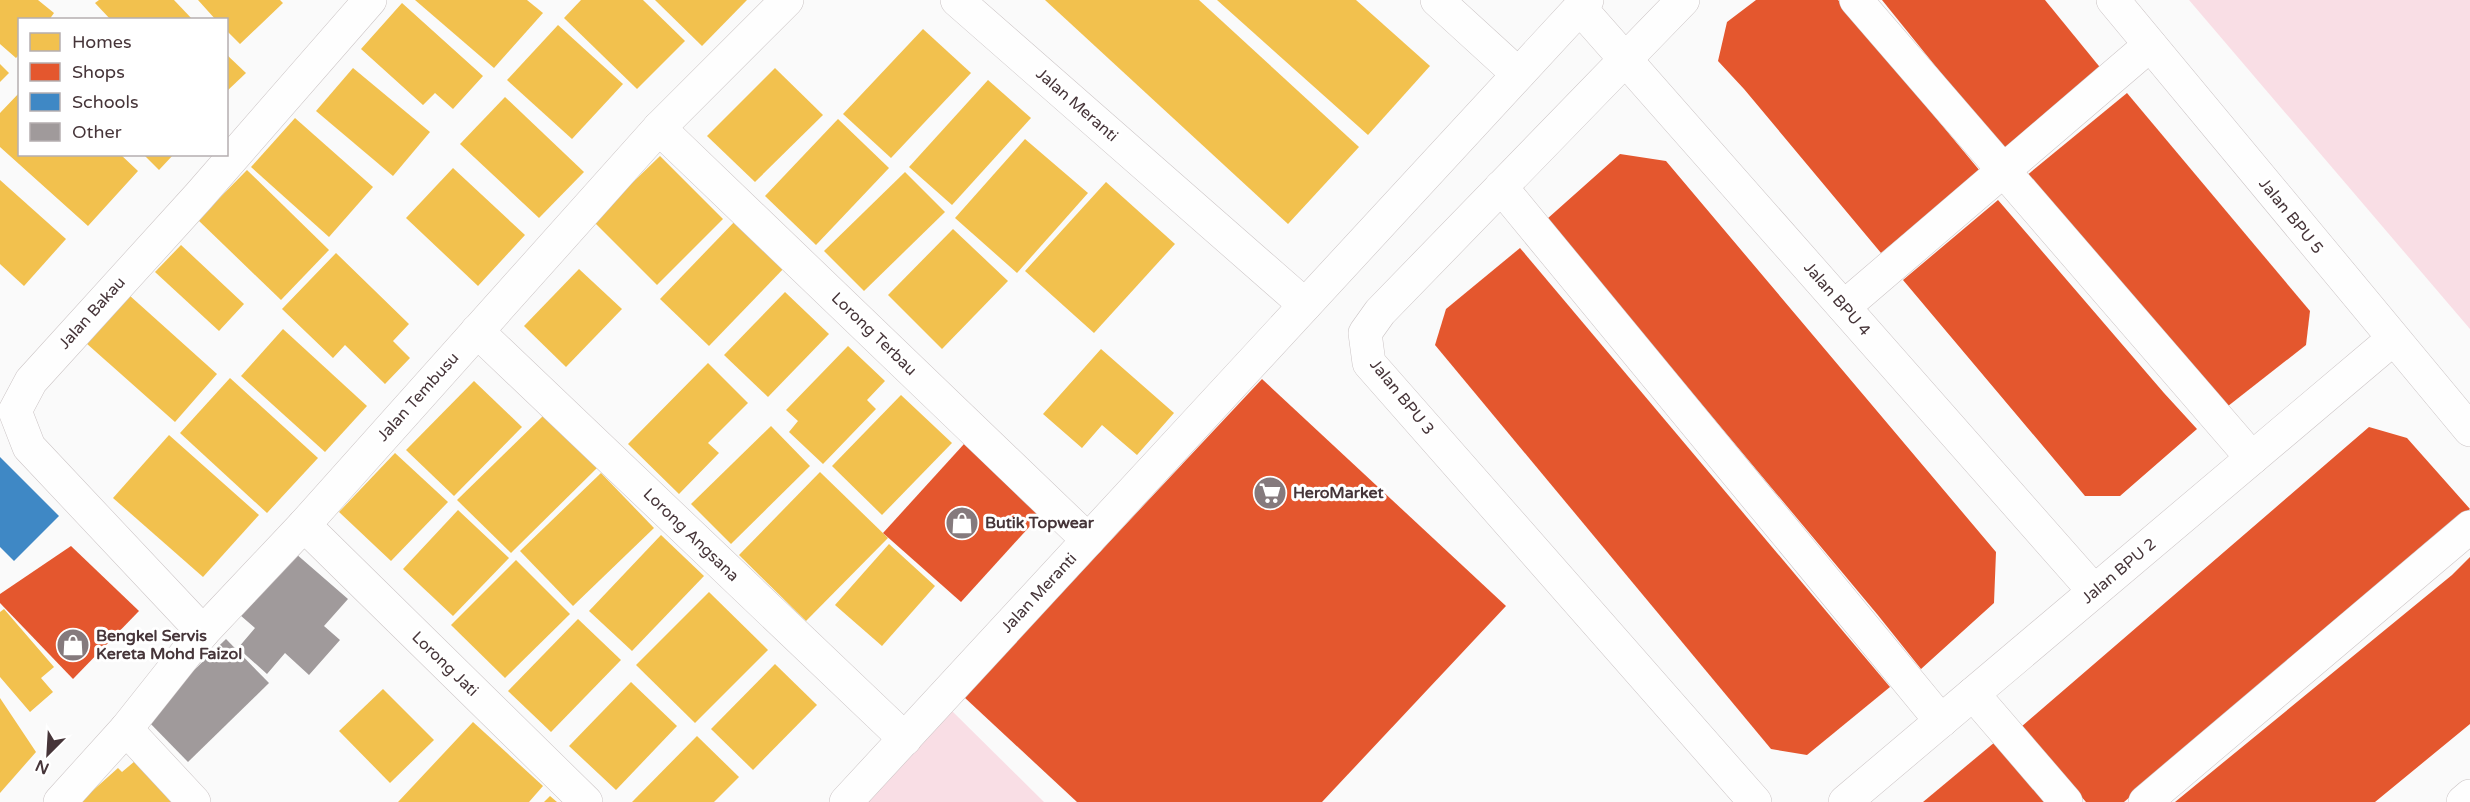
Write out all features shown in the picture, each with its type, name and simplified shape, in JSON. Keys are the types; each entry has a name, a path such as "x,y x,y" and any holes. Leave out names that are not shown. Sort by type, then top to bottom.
{"street":[{"name":"Jalan Bakau","path":"203,632 29,447 15,411 31,381 200,196 370,0"},
{"name":"Jalan Tembusu","path":"60,802 126,729 203,632 304,525 659,128 787,0"},
{"name":"Jalan Meranti","path":"957,0 1305,305"},
{"path":"1437,0 1518,74"},
{"name":"Jalan BPU 3","path":"1683,0 1380,312 1365,333 1369,363 1755,802"},
{"path":"1856,0 2252,458"},
{"name":"Jalan BPU 5","path":"2113,0 2470,430"},
{"name":"Jalan Meranti","path":"846,802 1583,4"},
{"name":"Jalan BPU 4","path":"1583,4 1626,59 2094,591"},
{"path":"1844,307 2150,45"},
{"name":"Lorong Terbau","path":"659,128 1088,540"},
{"path":"1501,187 1941,721"},
{"name":"Lorong Angsana","path":"477,331 905,739"},
{"name":"Jalan BPU 2","path":"1845,802 2393,339"},
{"name":"Lorong Jati","path":"304,525 586,802"},
{"path":"2145,802 2470,527"},
{"path":"1972,694 2066,802"},
{"path":"126,729 194,802"},
{"path":"2463,802 2470,796"}],"shaded area":[{"path":"2189,0 2470,0 2470,329"},
{"path":"950,709 1044,802 865,802"}],"building: Homes":[{"path":"0,0 38,0 54,13 50,18 18,18 18,56 16,58 0,44"},
{"path":"99,0 174,0 191,18 109,18 95,3"},
{"path":"198,0 280,0 283,3 240,44 228,32 228,18 214,18"},
{"path":"415,0 527,0 543,13 494,68"},
{"path":"581,0 643,0 685,41 637,89 564,18"},
{"path":"655,0 747,0 702,46"},
{"path":"1045,0 1199,0 1359,147 1288,224"},
{"path":"1217,0 1356,0 1430,66 1368,135"},
{"path":"402,3 483,76 453,109 435,93 423,105 361,49"},
{"path":"558,25 623,84 572,139 507,80"},
{"path":"923,29 971,73 891,158 843,114"},
{"path":"228,56 246,73 228,90"},
{"path":"0,64 9,73 0,82"},
{"path":"353,68 430,132 393,176 316,111"},
{"path":"775,68 823,115 755,182 707,136"},
{"path":"988,80 1031,118 952,205 909,167"},
{"path":"18,94 18,156 122,156 138,171 88,226 0,147 0,113"},
{"path":"505,97 584,172 539,218 460,144"},
{"path":"295,118 373,187 329,237 251,167"},
{"path":"838,119 889,168 816,245 765,196"},
{"path":"1025,139 1088,193 1017,273 955,218"},
{"path":"145,156 172,156 159,170"},
{"path":"660,156 723,219 657,285 593,221"},
{"path":"453,168 525,235 478,286 406,218"},
{"path":"247,170 329,250 281,300 198,220"},
{"path":"905,172 945,212 864,291 824,251"},
{"path":"0,180 66,239 24,286 0,264"},
{"path":"1106,182 1175,244 1094,333 1025,271"},
{"path":"738,218 787,265 709,346 660,299"},
{"path":"953,229 1008,281 942,349 888,295"},
{"path":"181,245 244,304 219,331 155,272"},
{"path":"336,253 409,324 393,341 410,358 385,384 345,345 333,358 282,309"},
{"path":"579,269 622,309 566,367 524,326"},
{"path":"785,292 829,334 768,397 724,355"},
{"path":"129,295 217,374 175,422 86,343"},
{"path":"283,329 367,406 325,452 241,376"},
{"path":"848,346 885,381 867,400 876,409 823,464 789,432 798,421 786,410"},
{"path":"1101,349 1174,413 1137,455 1102,425 1082,448 1043,414"},
{"path":"708,363 748,403 708,443 719,453 679,494 628,444"},
{"path":"230,378 318,458 267,513 180,433"},
{"path":"474,381 522,427 454,496 406,450"},
{"path":"901,395 952,443 882,515 832,466"},
{"path":"545,414 598,467 511,553 457,500"},
{"path":"771,426 810,466 731,544 691,504"},
{"path":"169,435 259,515 203,577 113,498"},
{"path":"395,453 448,502 391,561 339,512"},
{"path":"820,472 888,538 806,621 739,555"},
{"path":"601,473 654,528 573,606 520,551"},
{"path":"458,510 509,558 453,616 403,569"},
{"path":"661,535 704,576 632,651 589,611"},
{"path":"889,544 935,586 882,646 835,605"},
{"path":"516,560 570,614 505,678 451,625"},
{"path":"709,592 768,650 695,723 636,665"},
{"path":"4,609 54,667 41,678 53,692 30,712 0,677 0,612"},
{"path":"578,619 621,660 551,732 508,691"},
{"path":"775,664 817,705 753,770 711,729"},
{"path":"631,682 677,726 616,790 569,746"},
{"path":"383,689 434,740 390,783 339,731"},
{"path":"0,698 36,752 0,793"},
{"path":"473,722 543,786 529,802 398,802"},
{"path":"697,736 739,777 714,802 632,802"},
{"path":"135,761 171,802 80,802 118,768 122,772"},
{"path":"550,796 557,802 544,802"}],"building: Shops":[{"path":"1756,0 1838,0 1980,171 1881,253 1718,61 1727,22"},
{"path":"1882,0 2045,0 2103,71 2004,151"},
{"path":"2127,93 2310,311 2306,345 2223,410 2026,176"},
{"path":"1620,154 1666,161 1996,552 1994,603 1921,669 1547,219"},
{"path":"1998,200 2197,429 2120,496 2085,496 1903,280"},
{"path":"1520,248 1890,687 1807,755 1771,749 1435,345 1446,309"},
{"name":"HeroMarket","path":"1262,379 1506,606 1322,802 1077,802 964,697"},
{"path":"2369,427 2407,438 2470,509 2429,540 2124,802 2086,802 2021,727"},
{"name":"Butik Topwear","path":"964,444 1042,513 961,602 883,533"},
{"name":"Bengkel Servis Kereta Mohd Faizol","path":"71,546 139,611 73,679 0,603 0,594"},
{"path":"2470,557 2470,724 2375,802 2175,802 2452,575"},
{"path":"1995,742 2044,802 1923,802"}],"building: Schools":[{"path":"0,457 59,516 14,561 0,547"}],"building: Other":[{"path":"295,553 348,599 324,626 340,640 309,675 285,653 267,674 238,648 255,628 240,615"},
{"path":"226,639 269,683 188,762 145,718"}],"place":[{"name":"HeroMarket","path":"1270,493"},
{"name":"Butik Topwear","path":"962,523"},
{"name":"Bengkel Servis Kereta Mohd Faizol","path":"73,645"}]}
